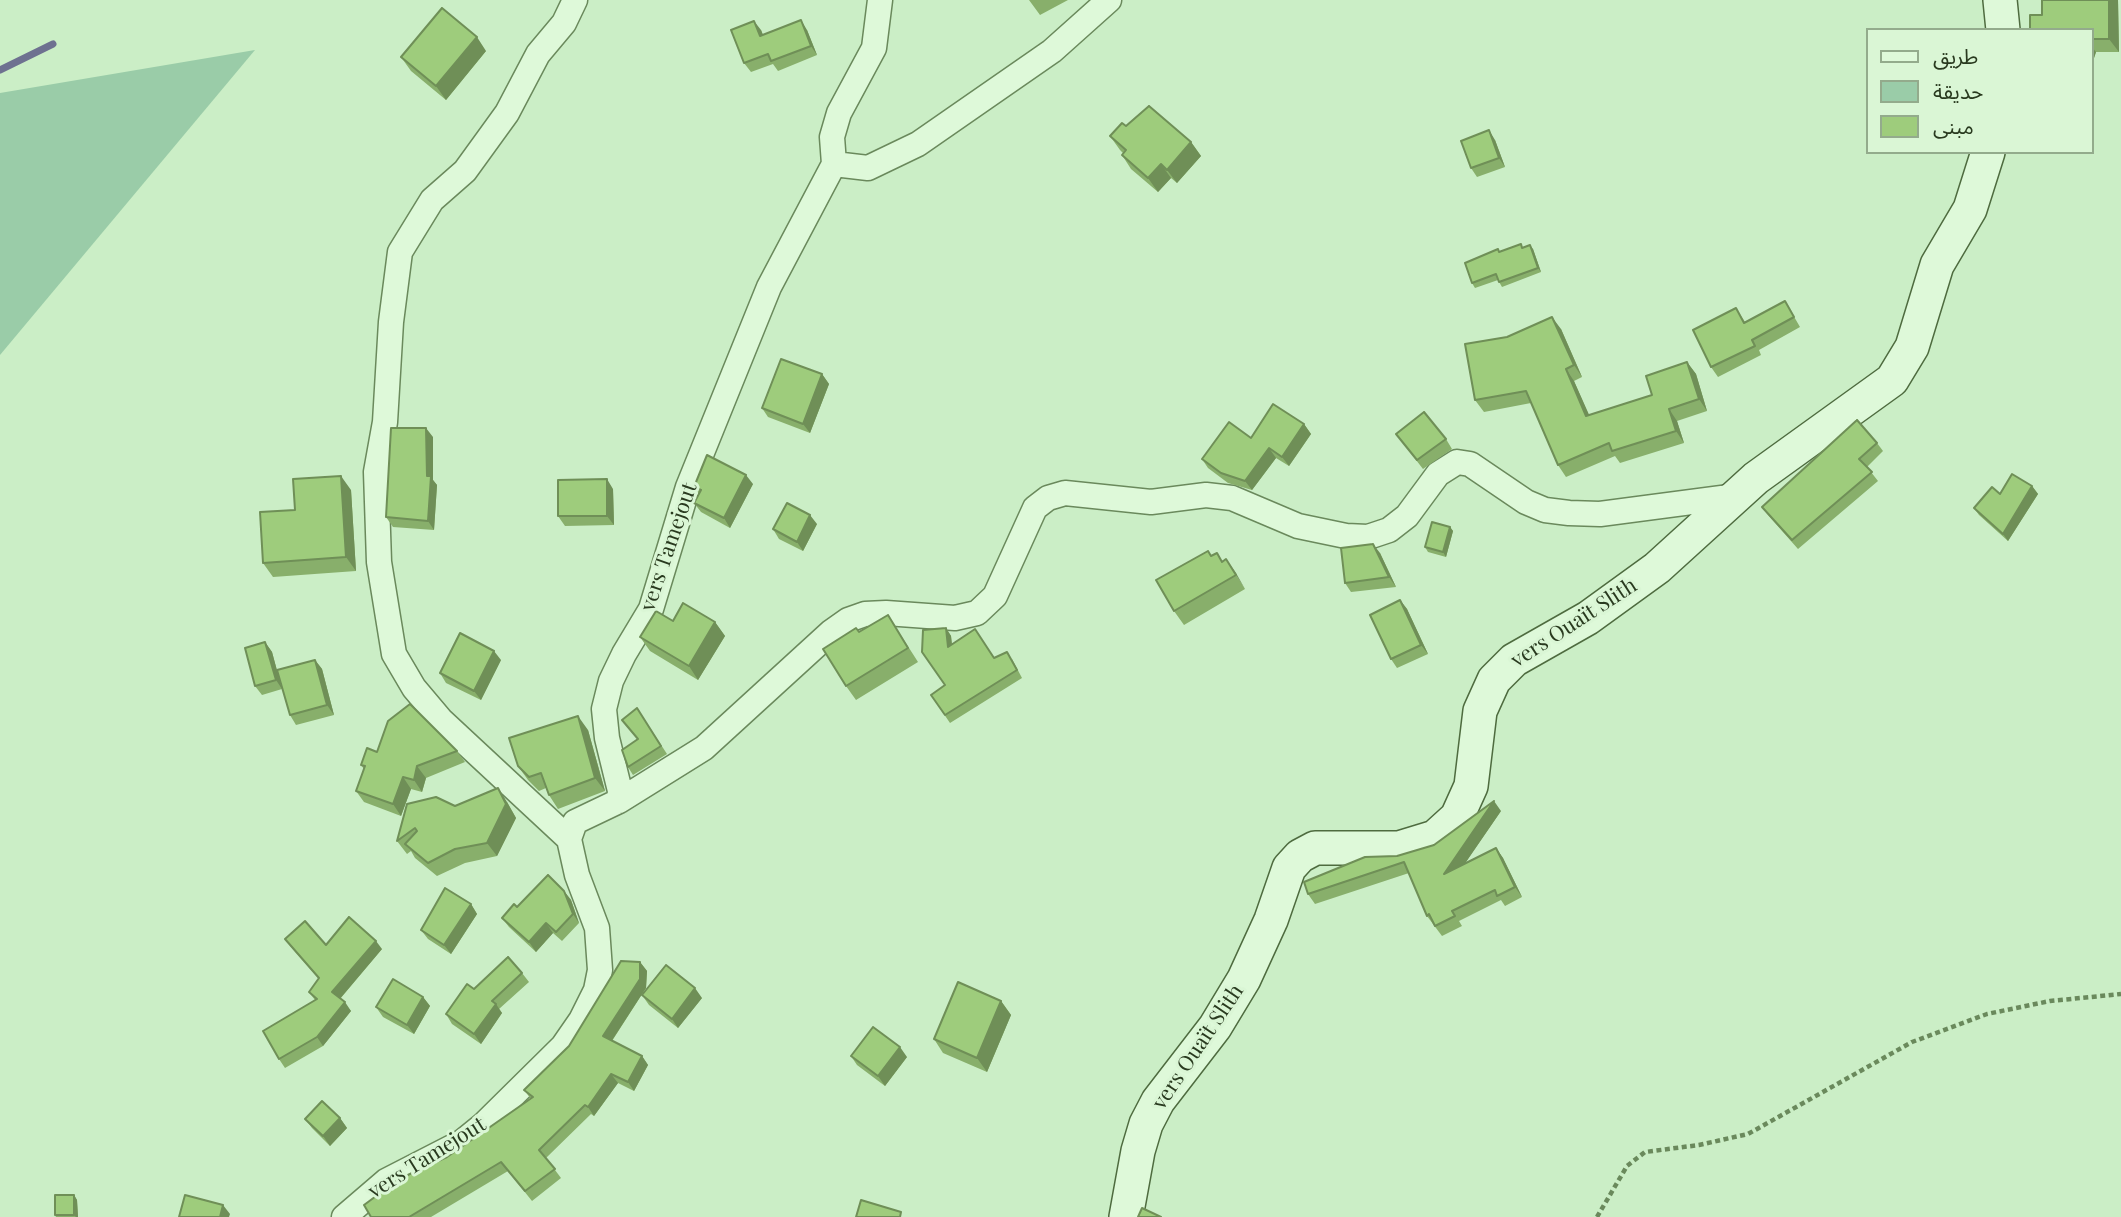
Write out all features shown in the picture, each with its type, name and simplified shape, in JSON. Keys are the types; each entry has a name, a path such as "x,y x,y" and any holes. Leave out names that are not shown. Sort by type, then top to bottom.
{"street":[{"path":"575,0 564,23 538,54 508,113 464,171 432,200 400,252 391,322 385,422 376,472 379,562 394,653 415,688 441,720 569,839 575,822 619,801 704,748 831,632 848,620 886,613 955,618 977,613 995,596 1035,508 1048,498 1065,494 1151,502 1206,495 1219,496 1233,498 1298,526 1346,536 1368,537 1389,530 1407,516 1438,474 1457,463 1470,464 1526,502 1545,510 1569,513 1600,514 1737,496"},
{"path":"880,0 874,48 832,138 834,164 868,169 918,144 1052,51 1110,0"},
{"path":"2000,0 2003,28"},
{"name":"vers Ouaït Slith","path":"1126,1217 1138,1151 1146,1124 1158,1101 1214,1027 1244,979 1271,920 1289,868 1300,856 1315,848 1399,848 1435,837 1457,817 1471,786 1480,711 1494,680 1514,660 1588,618 1657,568 1771,466 1876,394 1904,364 1937,265 1970,209 1987,154"},
{"name":"vers Tamejout","path":"619,801 620,791 607,738 604,709 611,681 624,653 651,610 688,487 769,287 834,164"},
{"name":"vers Tamejout","path":"344,1217 386,1181 462,1142 483,1125 563,1046 581,1020 596,990 600,970 597,928 577,875 569,839"}],"path":[{"path":"1597,1217 1627,1166 1645,1152 1699,1145 1748,1133 1912,1042 1987,1014 2050,1001 2121,994"}],"green space":[{"path":"255,50 0,355 0,93"}],"building":[{"path":"2042,0 2109,0 2109,39 2093,39 2093,28 2030,28 2030,15 2042,15"},
{"path":"442,8 477,37 436,86 401,57"},
{"path":"801,20 811,46 771,61 768,54 744,63 731,30 754,21 760,36"},
{"path":"1149,106 1191,142 1167,170 1161,164 1148,178 1122,155 1126,150 1110,136 1122,123 1126,126"},
{"path":"1489,130 1499,158 1471,168 1461,141"},
{"path":"1521,244 1522,248 1530,245 1538,268 1499,282 1496,274 1472,283 1465,263 1498,249 1499,252"},
{"path":"1785,301 1794,317 1752,340 1755,346 1711,367 1693,330 1736,308 1744,323"},
{"path":"1552,317 1574,365 1566,369 1586,416 1652,395 1646,376 1687,362 1699,399 1669,409 1676,431 1612,451 1609,443 1558,465 1526,391 1475,400 1465,344 1507,337"},
{"path":"781,359 822,374 803,424 762,408"},
{"path":"1273,404 1304,424 1282,457 1269,448 1245,481 1221,473 1202,459 1229,422 1251,438"},
{"path":"1424,412 1446,439 1417,460 1396,434"},
{"path":"1857,420 1877,443 1859,459 1872,472 1792,540 1762,507"},
{"path":"391,428 426,428 427,476 431,476 428,521 386,517"},
{"path":"707,455 746,475 724,518 694,503 701,490 694,487"},
{"path":"2012,474 2032,486 2003,534 1974,508 1992,487 2000,494"},
{"path":"341,476 346,557 263,563 260,512 295,510 293,479"},
{"path":"607,479 607,516 558,516 558,480"},
{"path":"787,503 810,515 797,542 773,529"},
{"path":"1432,522 1450,527 1443,552 1425,547"},
{"path":"1373,544 1389,577 1345,583 1341,548"},
{"path":"1208,551 1211,556 1217,553 1222,562 1226,559 1236,575 1174,611 1156,580"},
{"path":"1400,600 1421,645 1391,659 1370,615"},
{"path":"683,603 715,622 689,666 640,637 656,611 673,621"},
{"path":"888,615 908,648 846,686 823,649 856,628 859,632"},
{"path":"946,628 948,647 975,629 994,658 1007,652 1017,670 945,715 931,695 945,685 922,652 923,630"},
{"path":"460,633 494,651 474,691 440,673"},
{"path":"265,642 276,680 255,686 245,648"},
{"path":"315,660 327,705 290,715 277,670"},
{"path":"410,704 457,751 417,766 414,780 403,777 393,804 356,791 365,766 361,765 367,748 377,752 388,721"},
{"path":"637,708 661,746 628,767 622,750 638,739 622,720"},
{"path":"578,716 595,778 549,795 541,773 529,777 518,766 509,738"},
{"path":"498,788 506,804 487,843 455,849 428,863 405,844 417,831 415,828 397,841 407,804 436,797 455,806"},
{"path":"1494,801 1444,874 1496,848 1515,887 1497,896 1495,890 1452,911 1455,916 1435,926 1429,914 1427,916 1404,862 1308,894 1304,882 1365,857 1397,856 1434,845"},
{"path":"548,875 564,891 573,914 556,932 546,923 529,942 502,918 514,904 517,907"},
{"path":"445,888 471,904 444,945 421,930"},
{"path":"349,917 376,941 332,992 345,1002 317,1037 279,1059 263,1031 317,999 309,992 319,978 285,939 305,921 326,945"},
{"path":"508,957 522,973 492,1001 496,1004 474,1034 446,1014 467,984 474,989"},
{"path":"621,961 640,962 640,979 603,1036 642,1056 628,1082 611,1074 588,1107 585,1105 539,1150 555,1169 525,1191 501,1162 409,1217 371,1217 364,1205 399,1179 447,1157 533,1097 524,1090 569,1046"},
{"path":"666,965 695,988 672,1019 642,995"},
{"path":"393,979 423,997 407,1025 376,1007"},
{"path":"958,982 1001,1001 977,1058 934,1039"},
{"path":"873,1027 900,1047 878,1076 851,1056"},
{"path":"322,1101 340,1118 323,1136 305,1119"},
{"path":"55,1195 74,1195 74,1215 55,1215"},
{"path":"185,1195 223,1205 220,1217 179,1217"},
{"path":"861,1200 901,1212 900,1217 856,1217"},
{"path":"1142,1208 1161,1217 1138,1217"}],"waterway":[{"path":"0,70 53,44"}]}
